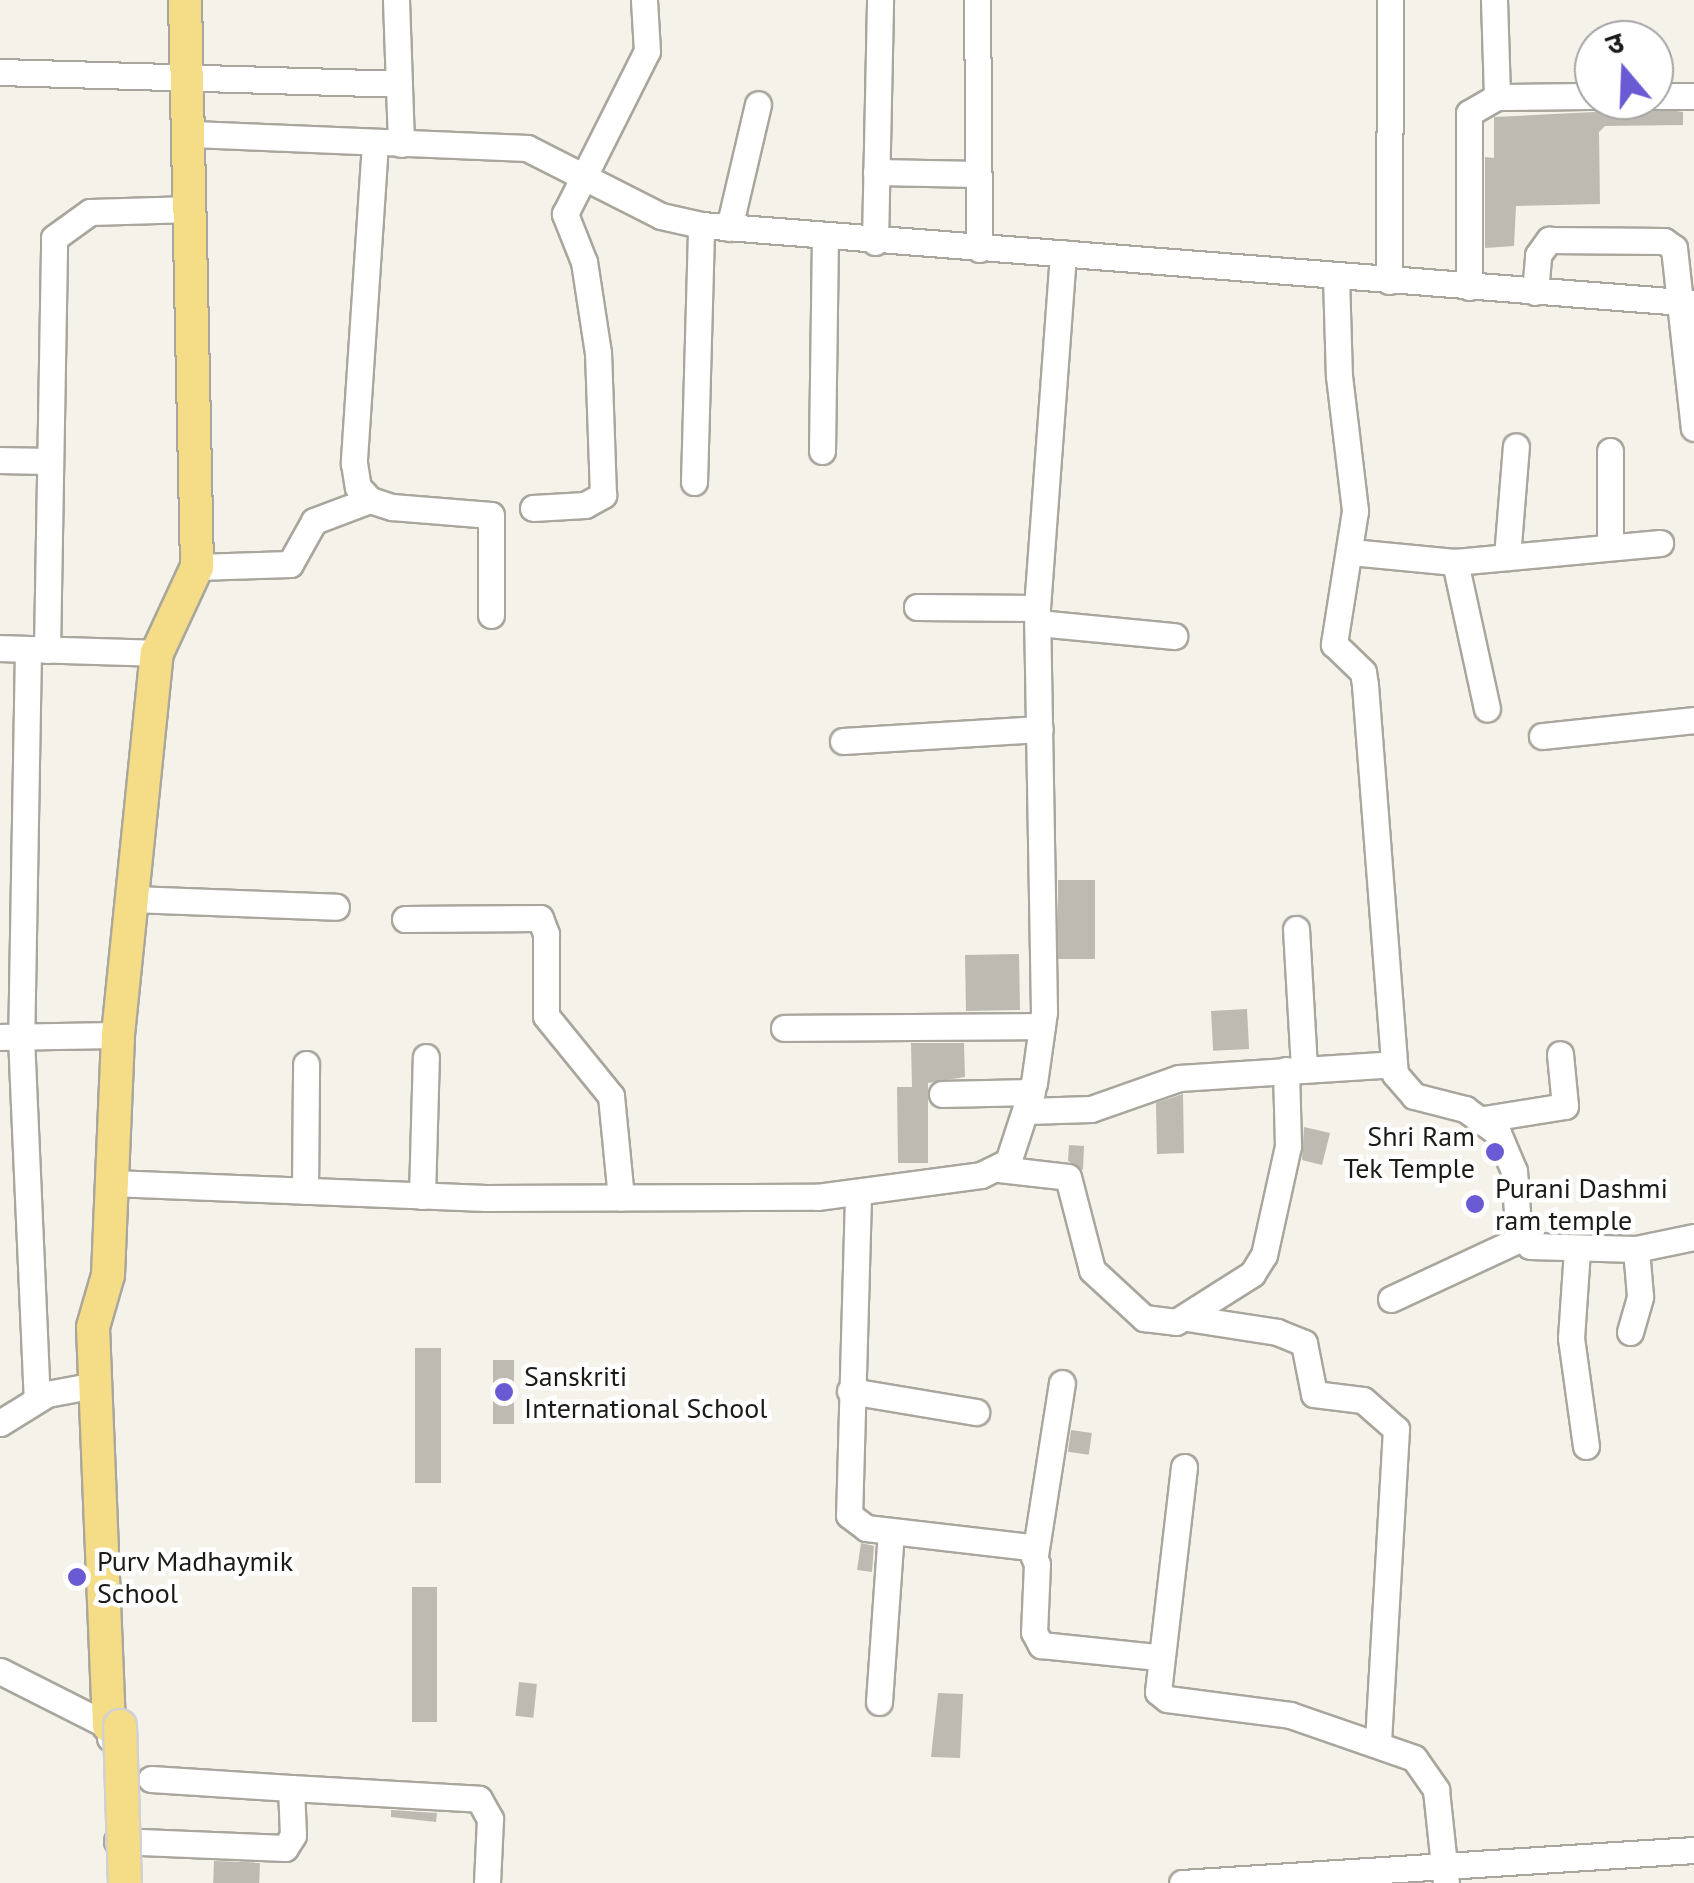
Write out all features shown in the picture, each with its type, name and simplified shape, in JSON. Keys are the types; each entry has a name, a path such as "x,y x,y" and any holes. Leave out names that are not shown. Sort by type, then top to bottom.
{"main road":[{"path":"114,1726 108,1275 118,1035 157,653 198,567 192,80 185,0"},
{"path":"108,1275 93,1327 122,1883"}],"street":[{"path":"396,0 401,144"},
{"path":"532,508 585,506 603,495 598,353 584,262 564,222 646,51 644,0"},
{"path":"875,242 880,0"},
{"path":"977,0 979,249"},
{"path":"1389,281 1390,0"},
{"path":"1494,0 1497,97"},
{"path":"0,72 399,84"},
{"path":"1469,287 1469,113 1497,97 1574,96"},
{"path":"729,228 758,104"},
{"path":"193,134 527,148 585,174 660,216 701,225 875,242 1688,303"},
{"path":"370,500 354,464 375,143"},
{"path":"876,172 978,174"},
{"path":"37,1399 11,1037 49,462 54,238 90,212 192,209"},
{"path":"694,482 701,225"},
{"path":"822,451 825,238"},
{"path":"1536,292 1538,255 1549,240 1664,240 1679,260 1688,303 1694,428"},
{"path":"999,1168 1014,1155 1029,1102 1042,1026 1038,616 1063,254"},
{"path":"1336,277 1340,400 1354,487 1351,552 1334,644 1363,672 1365,685 1393,1064 1414,1096 1484,1119 1565,1106 1560,1054"},
{"path":"1507,557 1516,446"},
{"path":"1610,451 1610,547"},
{"path":"0,460 49,462"},
{"path":"198,567 290,564 314,521 370,500 491,515 491,614"},
{"path":"1351,552 1455,562 1660,543"},
{"path":"1455,562 1487,709"},
{"path":"917,607 1038,616 1174,636"},
{"path":"0,648 157,653"},
{"path":"1542,736 1694,720"},
{"path":"843,741 1040,729"},
{"path":"132,899 336,907"},
{"path":"405,919 540,918 546,934 546,1016 611,1096 621,1198"},
{"path":"1186,1318 1252,1274 1264,1256 1288,1146 1295,1070 1296,929"},
{"path":"784,1028 1042,1026"},
{"path":"11,1037 118,1035"},
{"path":"422,1196 426,1057"},
{"path":"305,1191 306,1064"},
{"path":"942,1094 1091,1108 1160,1080 1393,1064"},
{"path":"1484,1119 1498,1134 1514,1171 1522,1238"},
{"path":"112,1183 422,1196 621,1198 858,1196 999,1168 1068,1177 1092,1270 1107,1290 1144,1318 1186,1318 1278,1332 1304,1343 1314,1394 1363,1400 1396,1429 1378,1742"},
{"path":"858,1196 844,1503 856,1522 891,1531 1022,1544 1036,1555"},
{"path":"1522,1238 1546,1250 1577,1250 1636,1249 1694,1236"},
{"path":"1391,1299 1522,1238"},
{"path":"1630,1332 1640,1296 1636,1249"},
{"path":"1577,1250 1571,1338 1586,1446"},
{"path":"1062,1384 1036,1555 1034,1632 1041,1645 1158,1658"},
{"path":"0,1423 37,1399 96,1385"},
{"path":"850,1391 976,1412"},
{"path":"1184,1467 1155,1679 1167,1700 1264,1709 1378,1742 1429,1773 1446,1876"},
{"path":"879,1702 891,1531"},
{"path":"0,1671 114,1726 122,1883"},
{"path":"151,1779 479,1799 490,1818 486,1883"},
{"path":"117,1841 285,1848 293,1836 291,1788"},
{"path":"1182,1883 1446,1876 1694,1850"}],"building":[{"path":"1674,111 1683,112 1683,125 1605,126 1599,132 1600,204 1516,206 1514,246 1485,248 1485,157 1494,158 1494,117 1574,113 1574,120 1674,120"},
{"path":"1058,880 1095,880 1095,959 1058,959"},
{"path":"1019,954 1020,1010 966,1011 965,955"},
{"path":"1247,1009 1249,1049 1213,1051 1211,1011"},
{"path":"911,1043 964,1043 965,1077 928,1083 928,1163 898,1163 897,1087 912,1087"},
{"path":"1183,1094 1184,1153 1157,1154 1156,1103"},
{"path":"1304,1127 1330,1133 1322,1165 1302,1160"},
{"path":"1069,1145 1084,1146 1083,1170 1068,1161"},
{"path":"415,1348 441,1348 441,1483 415,1483"},
{"name":"Sanskriti International School","path":"493,1360 514,1360 514,1424 493,1424"},
{"path":"1071,1430 1092,1433 1089,1455 1068,1452"},
{"path":"861,1543 874,1546 872,1572 857,1570"},
{"path":"412,1587 437,1587 437,1722 412,1722"},
{"path":"519,1682 537,1684 533,1718 515,1716"},
{"path":"938,1693 963,1694 960,1758 931,1757"},
{"path":"391,1810 437,1813 436,1822 391,1817"},
{"path":"214,1861 260,1863 259,1883 213,1883"}],"place":[{"name":"Shri Ram Tek Temple","path":"1495,1152"},
{"name":"Purani Dashmi ram temple","path":"1475,1204"},
{"name":"Sanskriti International School","path":"504,1392"},
{"name":"Purv Madhaymik School","path":"77,1577"}]}
